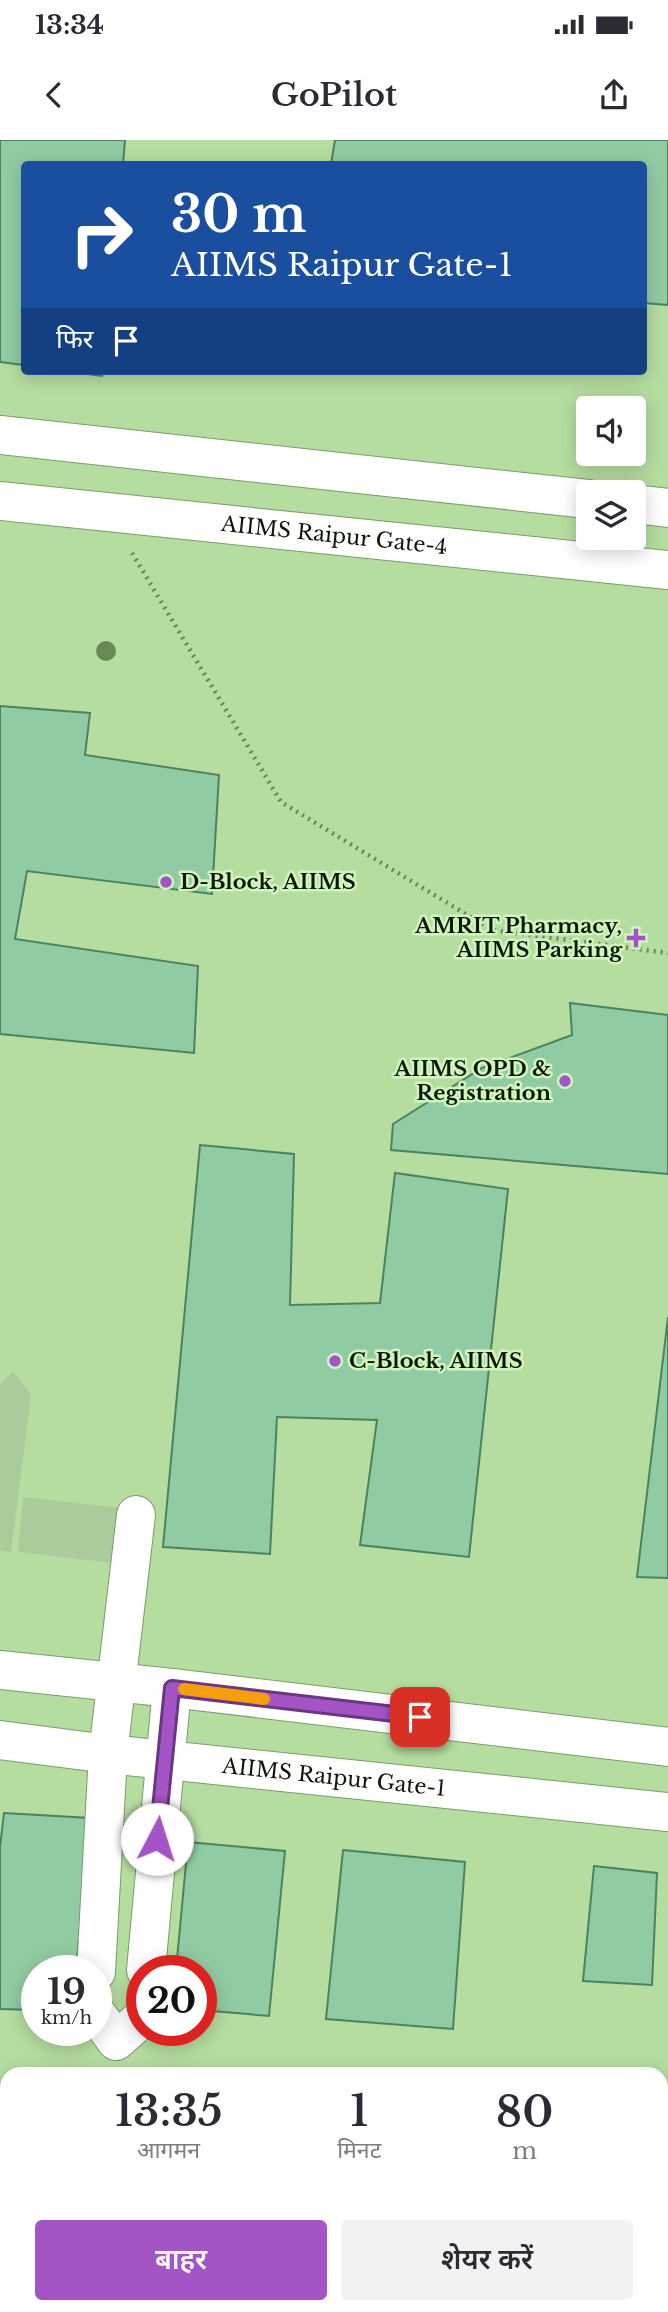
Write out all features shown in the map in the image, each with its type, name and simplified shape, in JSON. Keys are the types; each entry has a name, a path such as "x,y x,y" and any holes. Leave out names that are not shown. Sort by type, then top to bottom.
{"street":[{"path":"0,435 576,498"},
{"name":"AIIMS Raipur Gate-4","path":"0,501 668,570"},
{"path":"646,505 668,508"},
{"path":"97,1955 108,1754 136,1515"},
{"path":"0,1670 668,1747"},
{"path":"147,1955 172,1688"},
{"name":"AIIMS Raipur Gate-1","path":"0,1740 108,1754 668,1812"},
{"path":"112,2035 116,2040 126,2032"}],"path":[{"path":"108,513 281,802 492,930 668,953"}],"shaded area":[{"path":"0,140 668,140 668,2067 0,2067"},
{"path":"13,1371 31,1395 11,1552 0,1551 0,1385"},
{"path":"23,1497 128,1509 123,1564 18,1552"}],"building":[{"path":"0,140 125,140 123,161 21,161 21,365 0,362"},
{"path":"335,140 668,140 668,305 647,303 647,161 332,161"},
{"name":"D-Block, AIIMS","path":"0,706 90,713 85,755 219,775 212,894 27,871 15,939 198,966 194,1053 0,1034"},
{"name":"AIIMS OPD & Registration","path":"570,1003 668,1015 668,1174 391,1150 393,1124 482,1068 572,1035"},
{"name":"C-Block, AIIMS","path":"200,1145 294,1154 290,1305 380,1303 395,1173 508,1189 469,1557 360,1545 377,1420 277,1417 270,1554 163,1547"},
{"path":"668,1317 668,1578 637,1577"},
{"path":"4,1813 90,1818 77,1955 21,1955 21,2010 0,2009 0,1847"},
{"path":"188,1842 285,1851 269,2016 217,2011 217,1955 177,1955"},
{"path":"343,1850 465,1862 453,2029 326,2019"},
{"path":"594,1866 657,1873 652,1985 583,1981"}],"slow traffic":[{"path":"184,1689 264,1699"}],"place":[{"name":"D-Block, AIIMS","path":"166,882"},
{"name":"AMRIT Pharmacy, AIIMS Parking","path":"636,938"},
{"name":"AIIMS OPD & Registration","path":"565,1081"},
{"name":"C-Block, AIIMS","path":"335,1361"}],"route":[{"path":"157,1839 172,1688 420,1717"}]}
